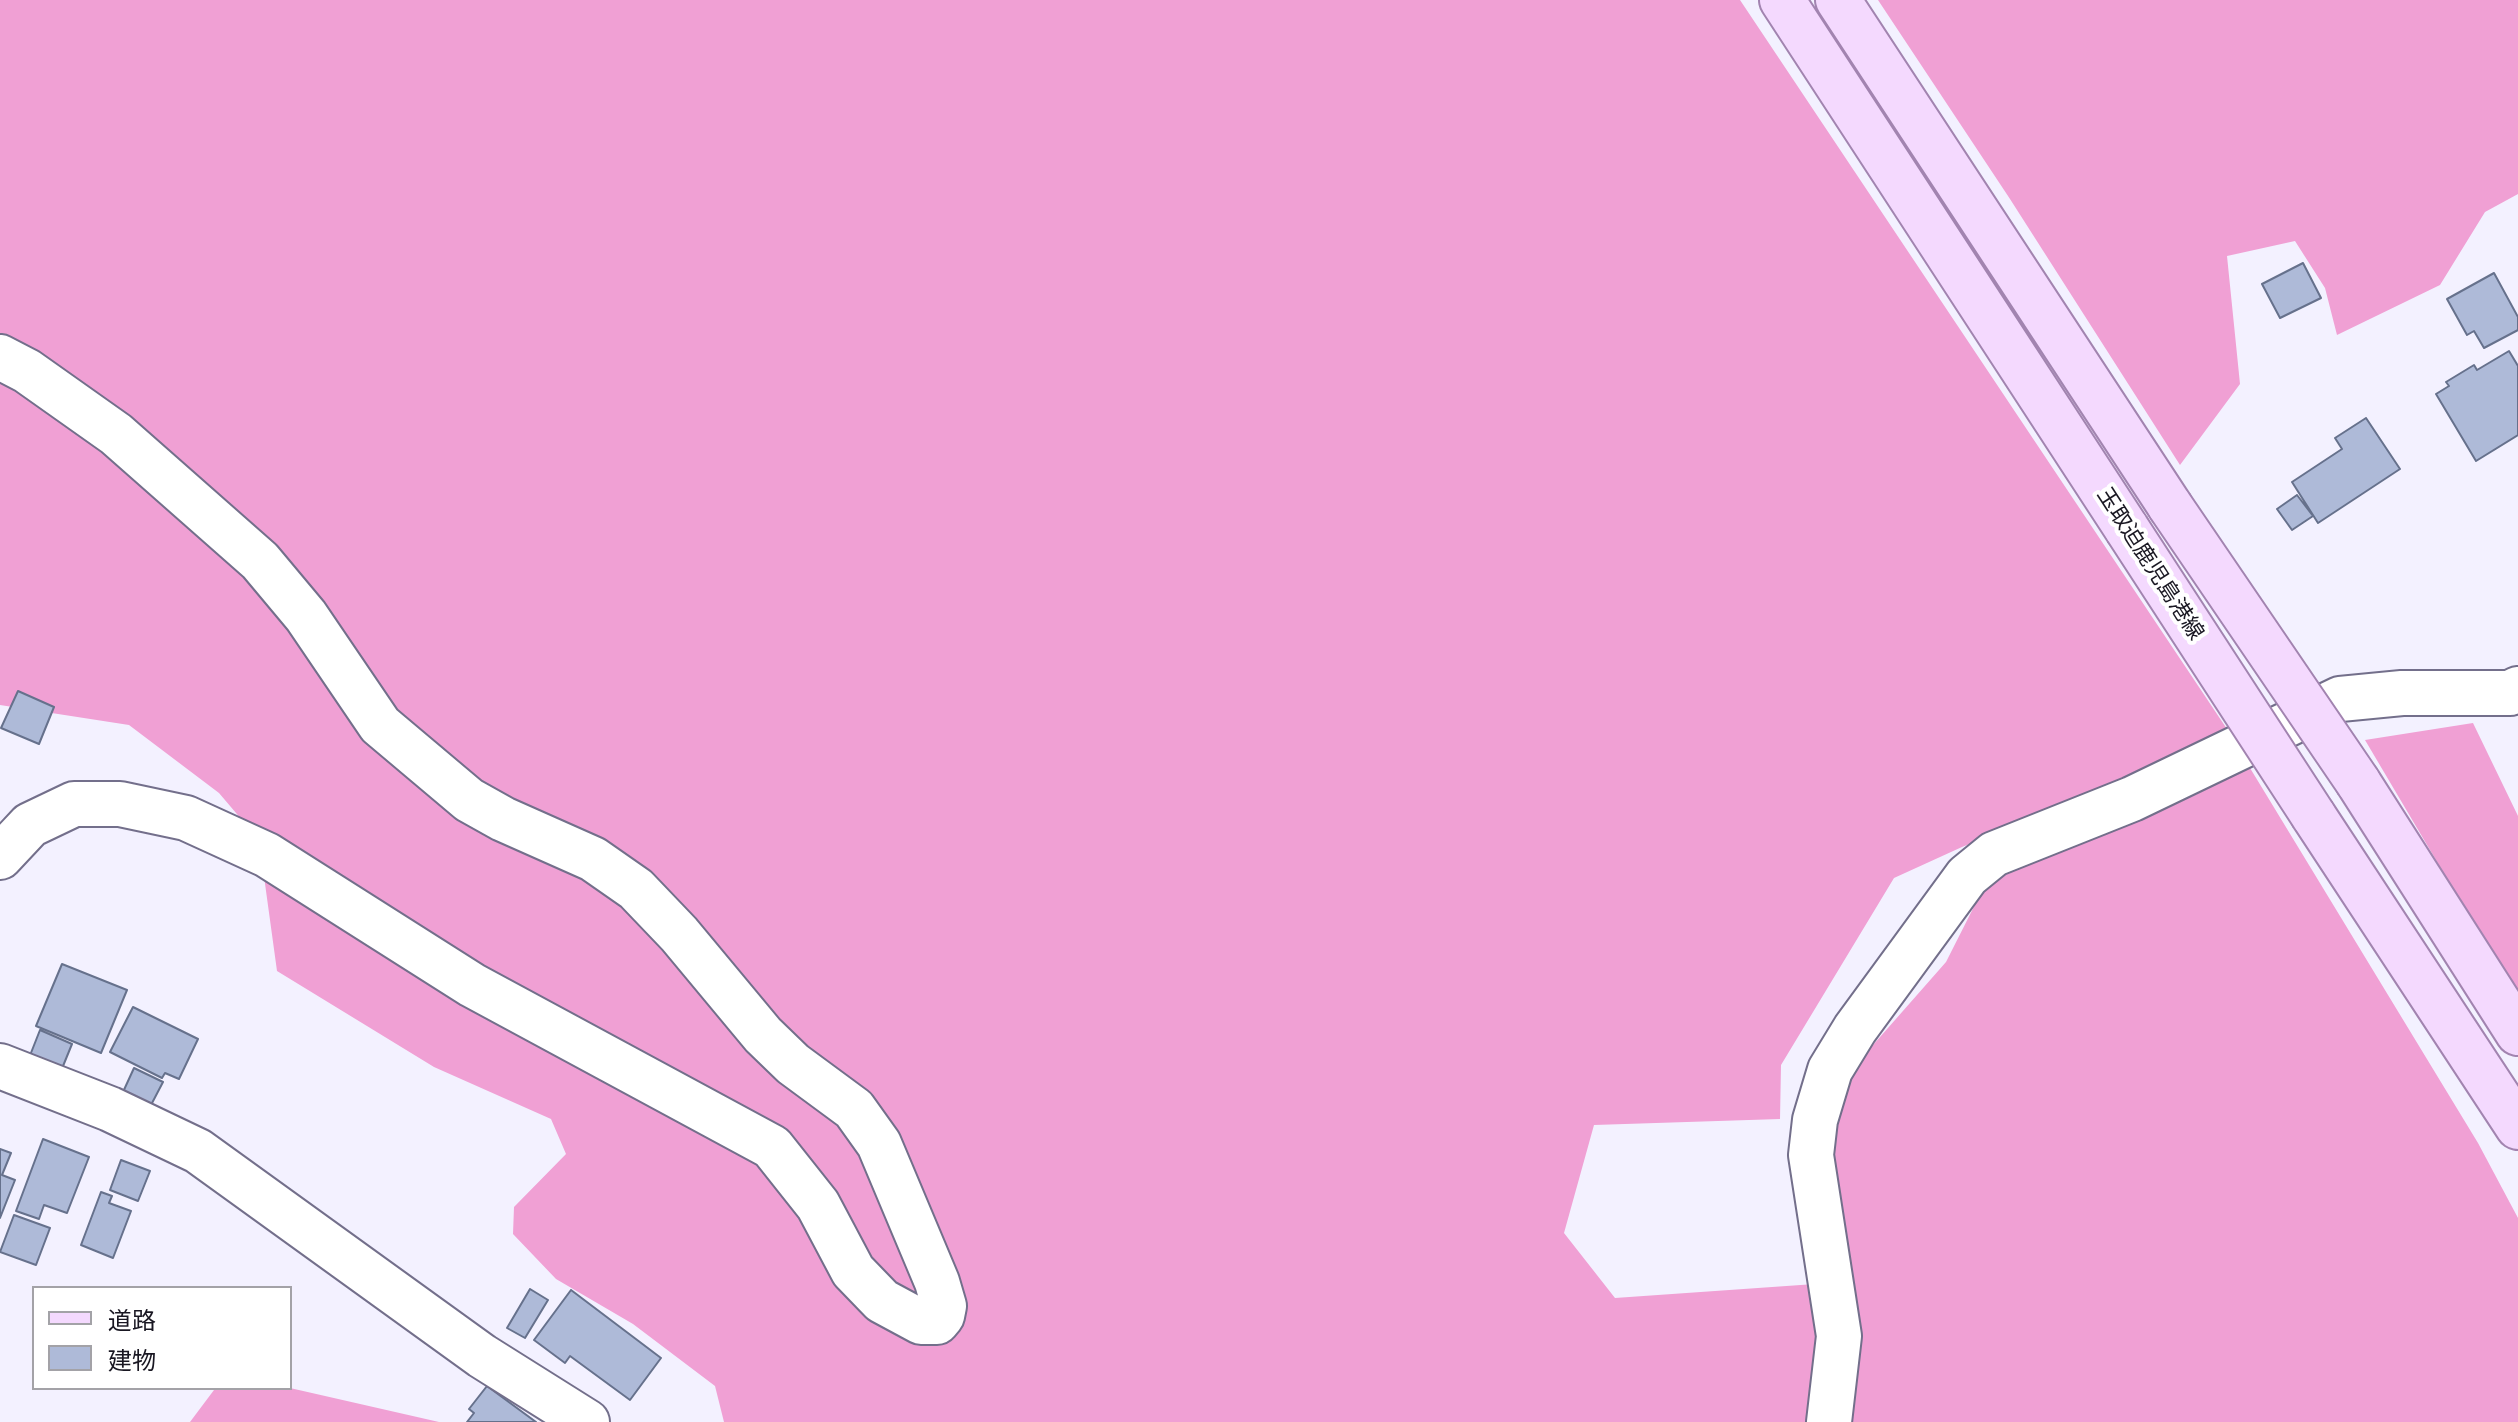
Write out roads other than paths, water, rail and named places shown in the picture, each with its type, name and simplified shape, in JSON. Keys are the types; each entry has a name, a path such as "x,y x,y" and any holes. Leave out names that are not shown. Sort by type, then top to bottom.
{"main road":[{"name":"玉取迫鹿児島港線","path":"1782,0 2518,1127"},
{"path":"1838,0 2170,506 2358,782 2518,1033"}],"street":[{"path":"0,357 27,371 116,434 260,561 306,616 380,725 469,800 503,819 593,859 636,889 679,934 763,1035 793,1064 854,1109 879,1144 937,1282 944,1306 942,1316 937,1322 921,1322 882,1301 853,1271 818,1205 772,1147 472,985 267,855 186,818 120,804 74,804 30,825 0,857"},
{"path":"1829,1422 1839,1336 1811,1155 1815,1120 1830,1070 1855,1029 1967,876 1994,854 2132,799 2340,699 2402,693 2510,693 2518,689"},
{"path":"0,1066 110,1109 198,1151 482,1356 587,1422"}]}
